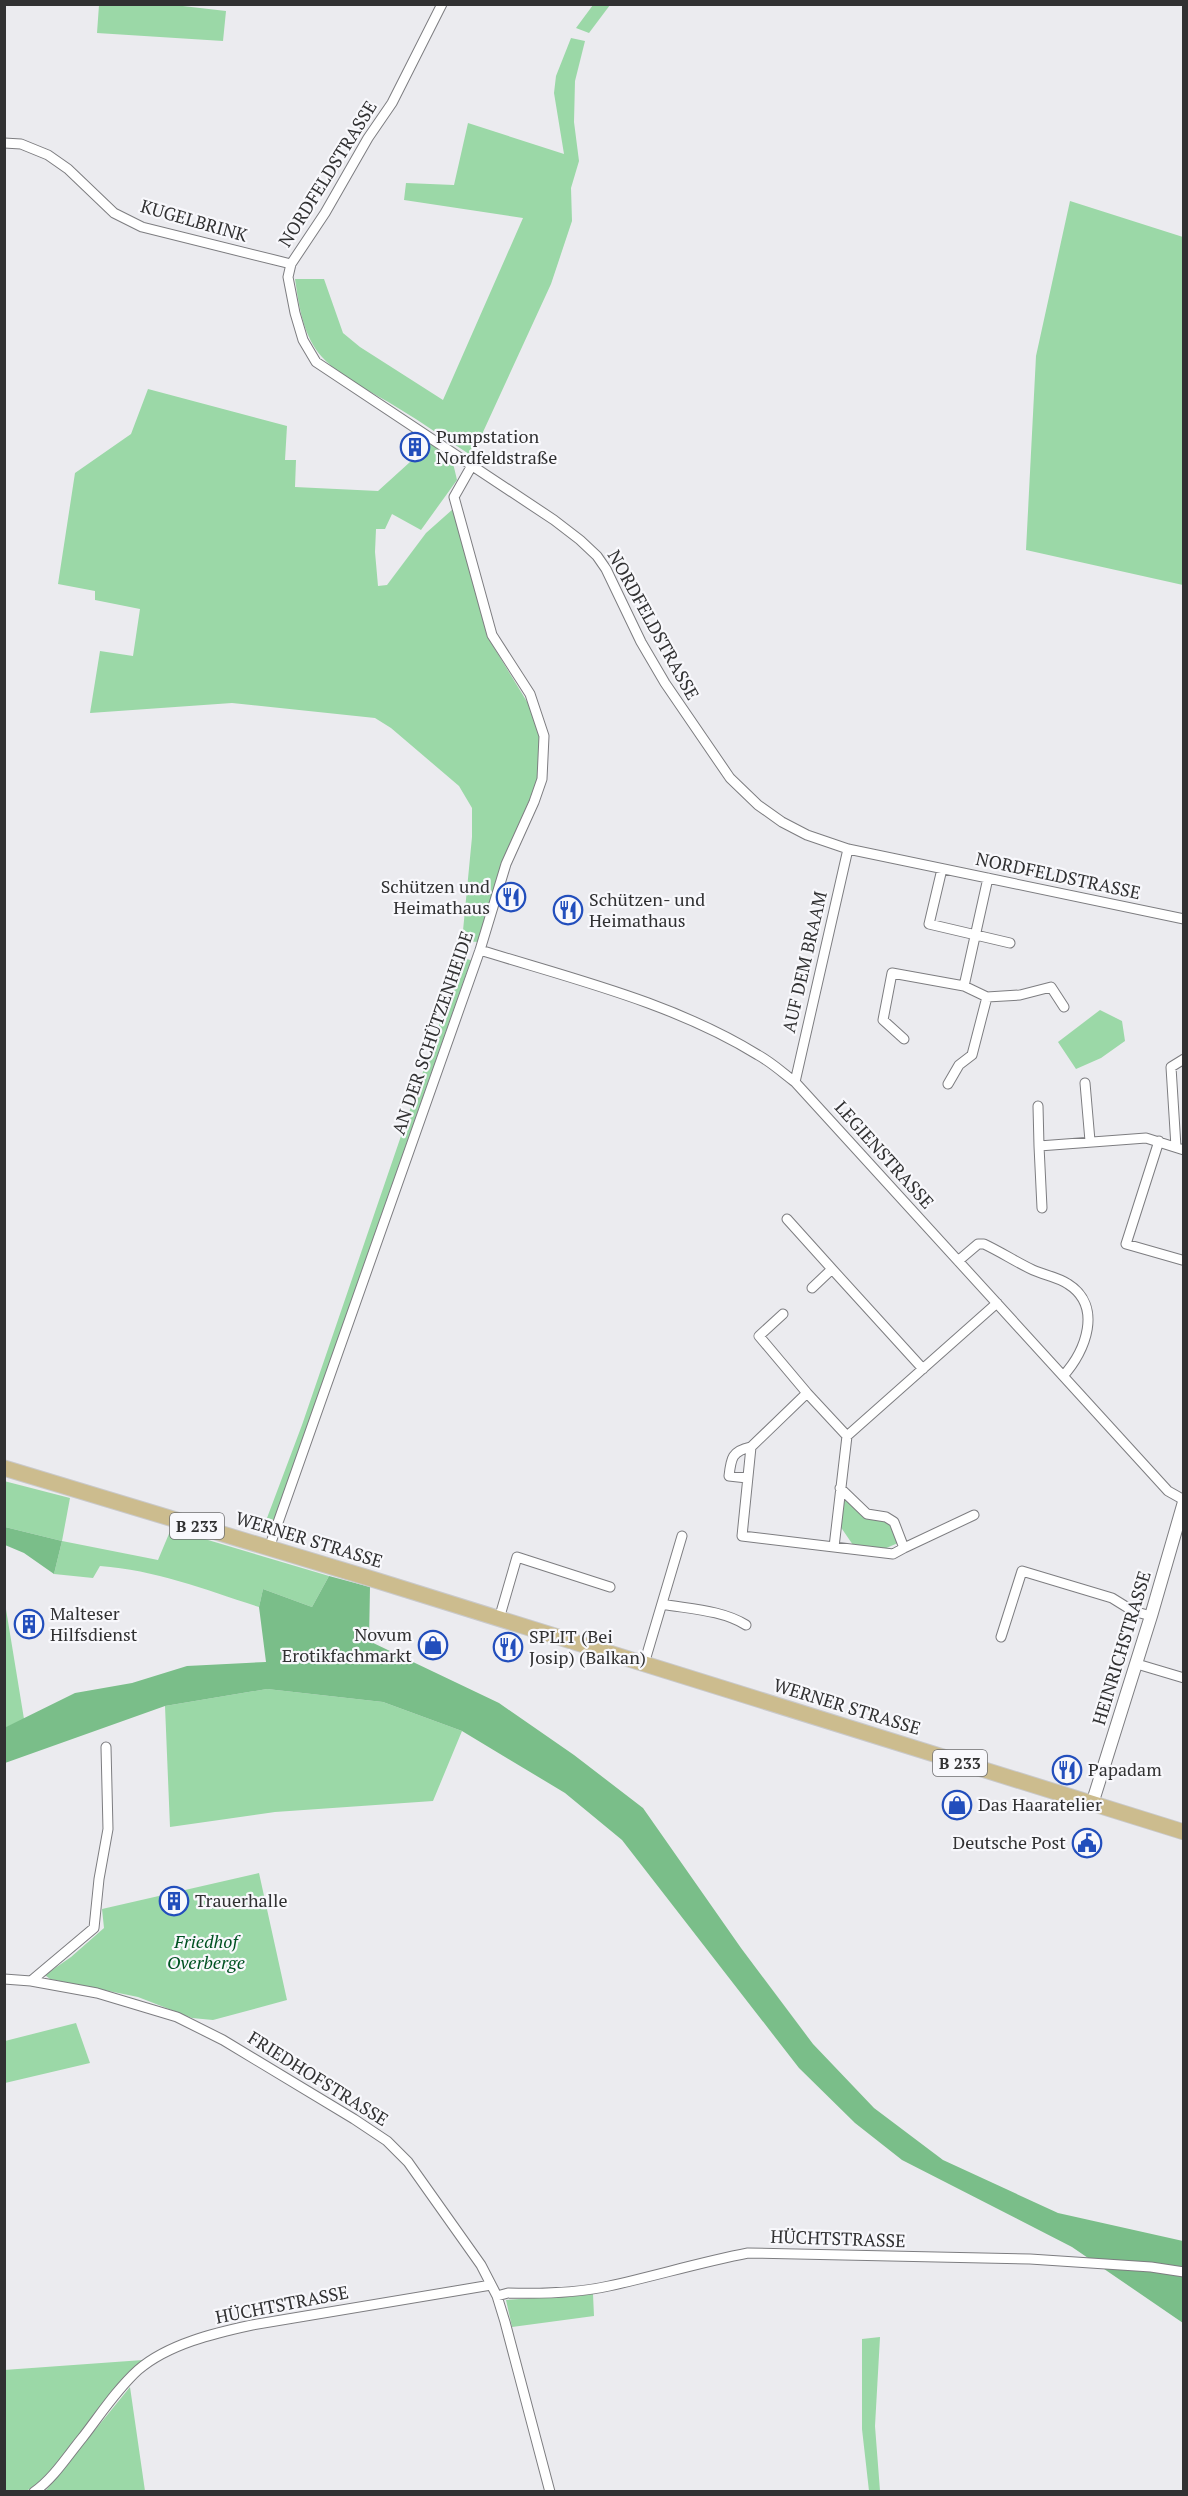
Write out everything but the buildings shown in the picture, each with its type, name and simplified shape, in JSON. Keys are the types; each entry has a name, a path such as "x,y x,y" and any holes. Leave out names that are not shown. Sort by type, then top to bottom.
{"main road":[{"name":"WERNER STRASSE","path":"4,1468 1184,1832"}],"street":[{"name":"NORDFELDSTRASSE","path":"442,4 392,103 368,138 326,213 291,264 288,277 294,314 303,340 316,362 554,520 597,556 606,569 664,684 721,766 744,792 769,814 796,830 848,849 1184,919"},
{"name":"KUGELBRINK","path":"4,143 21,144 48,155 68,169 114,213 142,227 291,264"},
{"name":"AN DER SCHÜTZENHEIDE","path":"269,1548 480,950 506,864 542,779 544,736 530,694 492,635 476,585 454,497 471,467"},
{"name":"AUF DEM BRAAM","path":"795,1082 848,849"},
{"path":"942,868 929,924 1010,943"},
{"path":"964,986 988,878"},
{"name":"LEGIENSTRASSE","path":"480,950 641,1001 720,1034 759,1055 795,1082 1171,1494 1184,1501"},
{"path":"904,1039 883,1020 892,973 964,986 987,997 1020,995 1051,987 1064,1007"},
{"path":"948,1084 959,1065 972,1055 987,997"},
{"path":"1039,1146 1146,1138 1180,1149 1171,1067 1184,1059"},
{"path":"1085,1083 1090,1141"},
{"path":"1038,1106 1042,1208"},
{"path":"1159,1141 1126,1244 1182,1260"},
{"path":"787,1219 923,1369"},
{"path":"958,1261 978,1244 983,1244 1031,1269 1068,1284 1077,1292 1086,1307 1088,1329 1078,1356 1063,1376"},
{"path":"812,1288 832,1269"},
{"path":"834,1547 847,1436 997,1303"},
{"path":"783,1314 759,1336 847,1436"},
{"path":"747,1478 729,1476 731,1457 739,1449 751,1447 807,1393"},
{"path":"751,1447 742,1536 893,1554 974,1515"},
{"path":"840,1488 867,1514 886,1517 894,1522 904,1548"},
{"name":"HEINRICHSTRASSE","path":"1092,1804 1180,1531 1184,1501"},
{"path":"644,1664 682,1536"},
{"path":"499,1619 517,1557 610,1587"},
{"path":"1001,1637 1022,1571 1112,1598 1133,1611 1152,1616"},
{"path":"662,1604 713,1613 738,1620 746,1625"},
{"path":"1137,1664 1184,1678"},
{"path":"31,1981 94,1928 108,1829 106,1747"},
{"name":"FRIEDHOFSTRASSE","path":"4,1979 31,1981 123,1999 192,2024 223,2040 374,2132 408,2162 469,2248 497,2296 550,2492"},
{"name":"HÜCHTSTRASSE","path":"497,2296 508,2293 583,2290 608,2286 706,2260 748,2253 1030,2259 1151,2267 1184,2272"},
{"name":"HÜCHTSTRASSE","path":"34,2492 55,2472 128,2380 148,2363 169,2351 225,2330 491,2285"}],"green space":[{"path":"99,5 174,5 226,11 223,41 97,33"},
{"path":"593,5 610,5 589,33 576,28"},
{"path":"571,38 585,41 575,81 574,122 579,161 571,188 572,221 551,284 472,456 348,379 322,357 306,330 295,279 324,279 343,333 360,347 443,400 523,218 404,200 406,183 454,185 468,123 564,154 554,93 556,76"},
{"path":"1070,201 1183,237 1183,585 1026,550 1036,356"},
{"path":"148,389 287,426 285,460 296,460 295,487 378,491 431,443 453,463 457,480 421,530 392,514 385,529 376,529 375,552 378,586 387,585 426,533 453,509 487,636 529,705 539,736 540,759 537,783 504,857 479,942 462,941 472,837 472,808 459,786 391,728 375,718 232,703 90,713 100,651 133,656 140,609 95,600 95,591 58,584 75,473 131,434"},
{"path":"462,958 471,960 274,1520 267,1518 302,1425"},
{"path":"1100,1010 1122,1021 1125,1041 1101,1058 1076,1069 1058,1042"},
{"path":"4,1481 70,1498 62,1541 5,1527"},
{"path":"843,1498 890,1523 898,1543 884,1549 853,1545 840,1526"},
{"path":"5,1527 62,1541 54,1574 24,1553 5,1545"},
{"path":"171,1529 329,1576 312,1607 263,1589 259,1607 181,1582 121,1568 100,1566 93,1578 54,1574 62,1541 158,1560"},
{"path":"329,1576 370,1587 369,1641 499,1703 574,1755 643,1808 741,1948 813,2044 874,2108 943,2160 1058,2213 1183,2241 1183,2323 1072,2247 902,2160 855,2123 799,2068 622,1840 565,1793 462,1731 383,1702 267,1689 165,1706 5,1763 4,1728 75,1693 132,1683 187,1666 266,1662 259,1607 263,1589 312,1607"},
{"path":"4,1597 24,1719 5,1728 4,1728"},
{"path":"267,1689 383,1702 462,1731 433,1801 275,1812 170,1827 165,1706"},
{"name":"Friedhof Overberge","path":"259,1873 287,2000 213,2020 192,2018 138,1997 50,1979 45,1975 71,1957 104,1928 102,1909"},
{"path":"76,2023 90,2063 5,2083 5,2041"},
{"path":"593,2294 594,2316 512,2327 506,2300"},
{"path":"880,2337 875,2426 880,2491 869,2491 862,2429 862,2339"},
{"path":"143,2360 39,2484 26,2491 5,2491 4,2370"},
{"path":"130,2387 145,2491 44,2492 47,2489"}],"place":[{"name":"Pumpstation Nordfeldstraße","path":"415,447"},
{"name":"Schützen und Heimathaus","path":"511,897"},
{"name":"Schützen- und Heimathaus","path":"568,910"},
{"name":"Malteser Hilfsdienst","path":"29,1624"},
{"name":"Novum Erotikfachmarkt","path":"433,1645"},
{"name":"SPLIT (Bei Josip) (Balkan)","path":"508,1647"},
{"name":"Papadam","path":"1067,1770"},
{"name":"Das Haaratelier","path":"957,1805"},
{"name":"Deutsche Post","path":"1087,1843"},
{"name":"Trauerhalle","path":"174,1901"}]}
